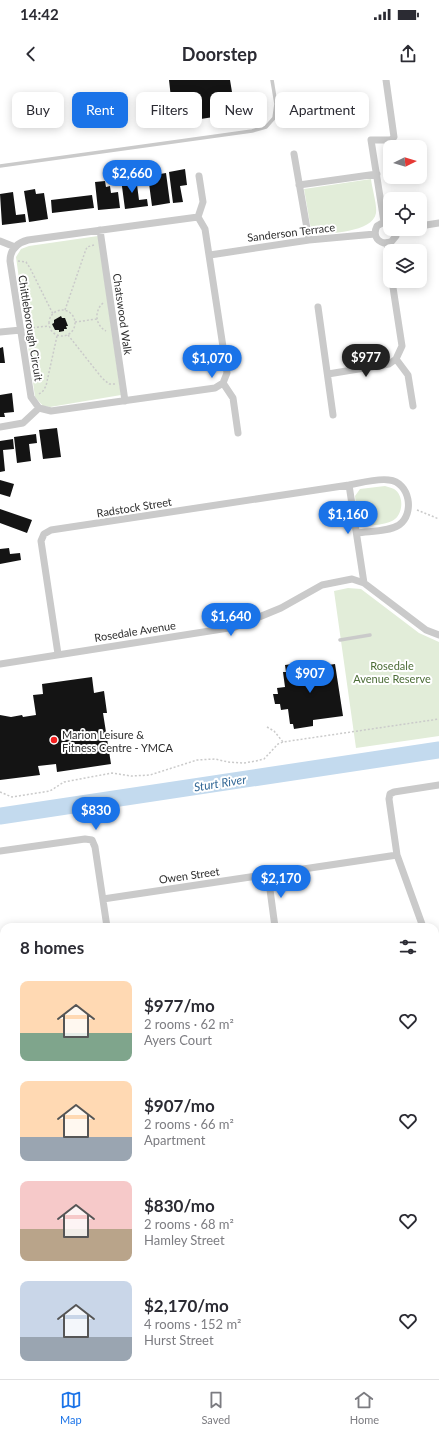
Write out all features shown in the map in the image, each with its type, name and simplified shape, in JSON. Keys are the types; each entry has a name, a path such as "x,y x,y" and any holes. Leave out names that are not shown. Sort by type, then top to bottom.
{"street":[{"path":"383,203 371,140 391,140 394,137 386,80"},
{"path":"294,154 309,240"},
{"path":"300,186 377,174"},
{"path":"198,217 203,202 199,176"},
{"path":"0,241 15,247 22,241 28,240 198,217"},
{"path":"0,427 23,423 39,408 51,412 215,388 223,383 227,373 210,255 206,229 198,217"},
{"path":"427,225 439,223"},
{"path":"383,224 377,226 375,234 379,241 386,243 393,240 394,236"},
{"name":"Chatswood Walk","path":"100,230 125,401"},
{"name":"Sanderson Terrace","path":"210,255 309,240 375,234"},
{"name":"Chittleborough Circuit","path":"15,247 10,261 30,397 39,408"},
{"path":"328,374 389,364 396,359 402,346 393,288"},
{"path":"318,307 333,415"},
{"path":"0,332 21,330"},
{"path":"396,359 408,375 413,406"},
{"path":"223,383 233,398 238,433"},
{"name":"Radstock Street","path":"58,654 41,541 44,534 51,530 389,479 399,484 405,491 409,501 408,508"},
{"path":"349,485 364,583 426,630 439,635"},
{"path":"357,533 394,528 400,524 408,514 408,508"},
{"name":"Rosedale Avenue","path":"0,664 235,627 281,608 322,585 352,580 364,583"},
{"path":"422,923 397,855 389,799 390,794 394,792 439,785"},
{"path":"0,851 85,839 92,840 95,847 106,923"},
{"name":"Owen Street","path":"103,899 397,855"},
{"path":"268,875 274,923"}],"lane":[{"path":"0,166 252,131 266,127 274,118 276,104 272,80"},
{"path":"340,640 370,635"}],"path":[{"path":"64,310 87,247 102,243"},
{"path":"10,261 26,262 53,314"},
{"path":"110,301 105,301 100,304 97,310 97,319 102,329 108,332 114,331"},
{"path":"64,310 72,314 75,322 73,331 68,335 57,336 50,330 50,317 56,311 64,310"},
{"path":"75,322 97,319"},
{"path":"21,330 49,326"},
{"path":"68,335 102,378 109,384 122,383"},
{"path":"30,397 39,394 46,386 57,336"},
{"path":"408,508 420,510 439,519"},
{"path":"0,792 12,797 50,792 64,782 112,773 131,776 150,775 197,760 244,763 264,759 278,744 283,742 439,719"},
{"path":"267,727 274,731 283,742"}],"green space":[{"path":"371,179 376,209 373,220 367,225 349,231 312,235 304,189"},
{"path":"98,236 121,395 50,407 43,406 35,397 16,257 21,249 29,246"},
{"path":"385,486 394,489 400,496 401,506 398,515 389,522 365,526 358,521 355,496 360,489"},
{"name":"Rosedale Avenue Reserve","path":"348,588 361,589 419,633 439,642 439,736 356,748 334,591"}],"building":[{"path":"169,80 230,80 232,92 210,92 210,118 202,119 202,92 170,92"},
{"path":"185,169 187,185 180,186 183,202 173,203 169,172"},
{"path":"166,173 170,203 152,206 148,176"},
{"path":"136,177 139,200 147,199 148,206 125,209 121,179"},
{"path":"105,181 106,187 110,186 111,193 118,192 120,208 98,210 95,182"},
{"path":"35,189 36,194 44,193 48,219 29,222 24,191"},
{"path":"13,192 16,215 25,214 26,222 2,225 0,194"},
{"path":"92,195 94,208 52,213 51,200"},
{"path":"61,316 62,318 65,318 68,326 66,326 67,329 64,329 64,331 59,332 59,330 55,330 52,324 54,323 54,320"},
{"path":"3,347 5,363 0,363 0,348"},
{"path":"12,393 14,412 4,413 5,417 0,417 0,395"},
{"path":"57,428 61,457 43,459 39,430"},
{"path":"36,434 37,443 29,444 31,461 17,463 14,437"},
{"path":"13,439 14,449 3,450 5,471 0,472 0,441"},
{"path":"0,480 14,484 10,497 0,494"},
{"path":"0,509 32,520 27,533 0,523"},
{"path":"9,548 10,554 20,553 21,560 0,564 0,549"},
{"path":"314,661 315,667 335,664 343,716 313,720 313,726 294,729 293,724 290,724 288,709 281,710 280,704 275,704 273,694 278,694 277,688 285,687 283,672 286,672 285,665"},
{"name":"Marion Leisure & Fitness Centre - YMCA","path":"92,677 94,693 104,691 107,713 103,713 111,764 57,772 56,764 38,766 40,775 0,780 0,715 11,717 22,715 23,717 36,715 33,695 43,694 42,684"}],"waterway":[{"name":"Sturt River","path":"0,816 439,750"}],"place":[{"name":"Marion Leisure & Fitness Centre - YMCA","path":"54,740"}]}
